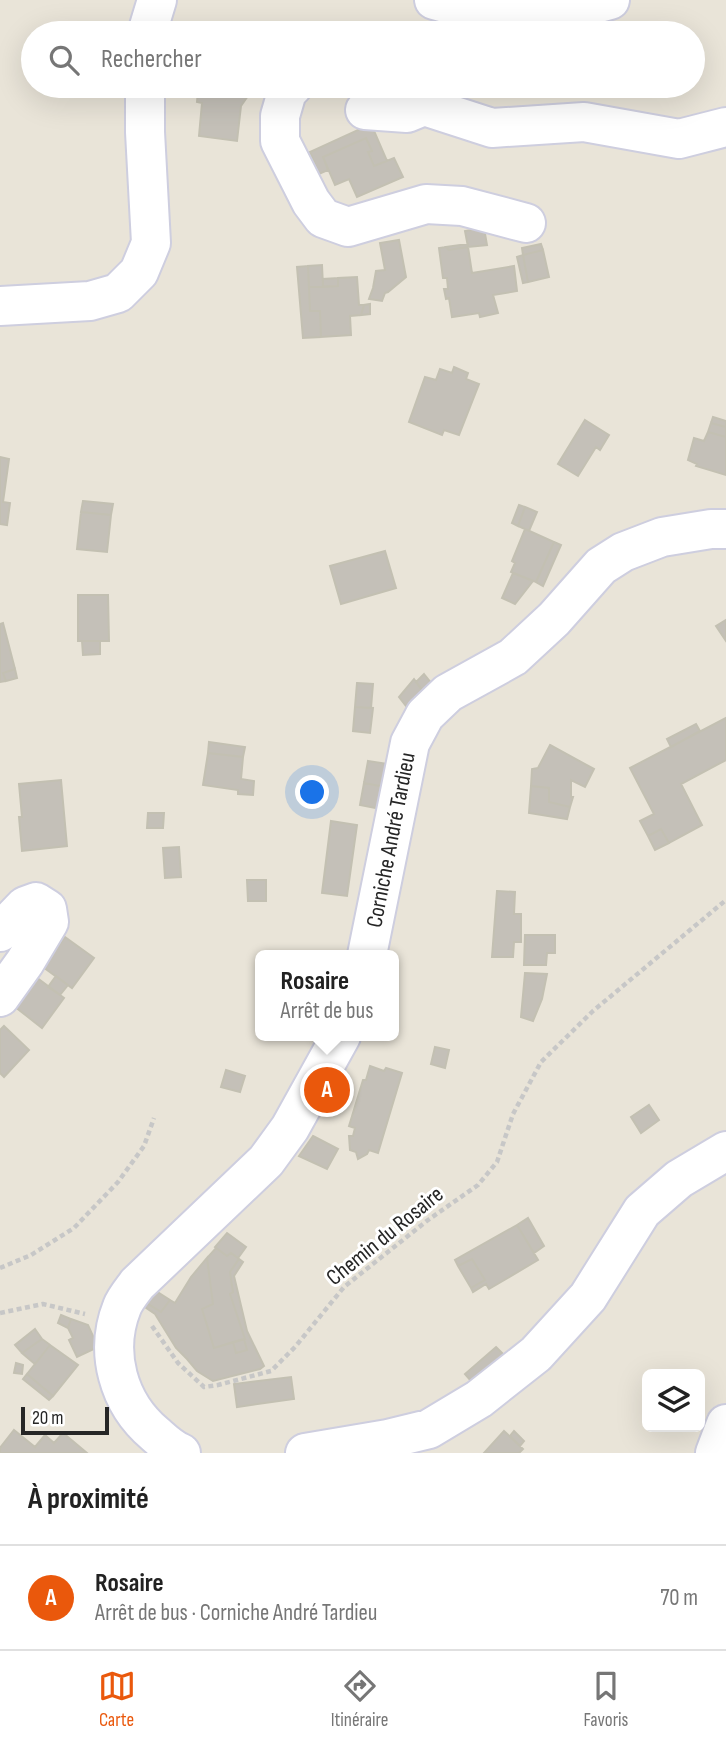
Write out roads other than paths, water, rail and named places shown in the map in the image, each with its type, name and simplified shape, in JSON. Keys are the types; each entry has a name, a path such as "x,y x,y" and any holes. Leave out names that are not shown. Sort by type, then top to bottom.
{"street":[{"path":"151,21 157,0"},
{"path":"433,0 464,21"},
{"path":"475,21 570,11 610,0"},
{"path":"0,306 90,301 118,293 139,272 151,243 145,98"},
{"path":"286,98 279,116 280,141 311,202 323,218 348,227 426,204 462,206 526,223"},
{"path":"365,110 407,113 415,98"},
{"path":"421,98 492,128 584,122 678,139 726,127"},
{"path":"320,214 396,197"},
{"name":"Corniche André Tardieu","path":"369,950 410,743 425,715 448,692 513,657 554,619 601,566 623,552 662,537 726,529"},
{"path":"0,932 25,906 36,902 47,909 49,922 0,997"},
{"path":"181,1453 173,1450 141,1422 123,1393 115,1367 114,1337 122,1305 136,1284 266,1161 290,1128 338,1041"},
{"path":"305,1453 429,1429 479,1399 536,1354 589,1297 642,1211 679,1179 726,1151"},
{"path":"715,1453 726,1424"}],"place":[{"name":"Rosaire","path":"327,1090"}]}
